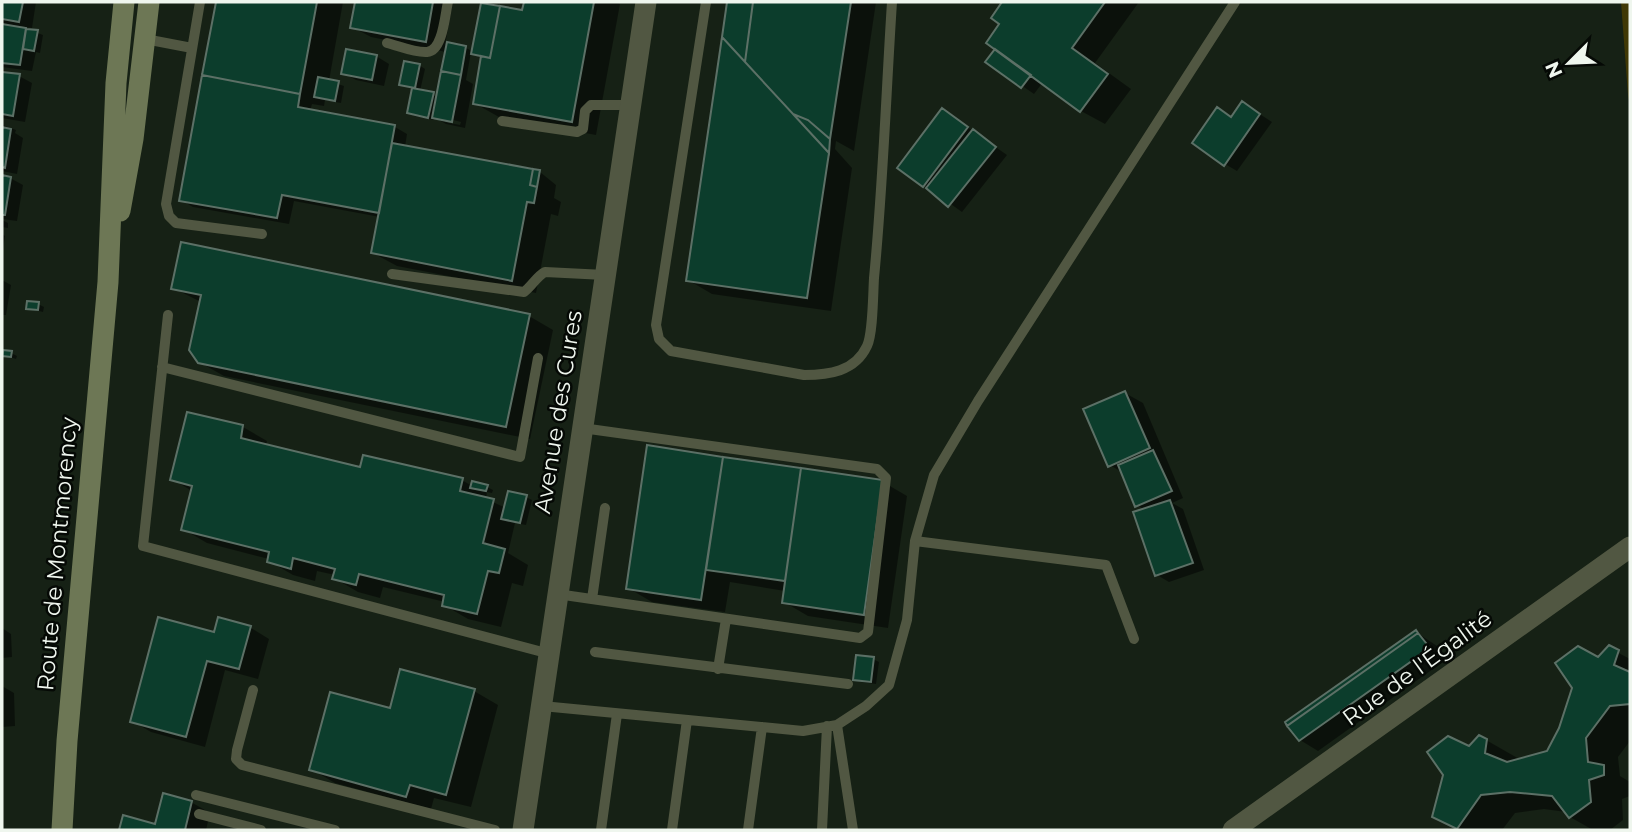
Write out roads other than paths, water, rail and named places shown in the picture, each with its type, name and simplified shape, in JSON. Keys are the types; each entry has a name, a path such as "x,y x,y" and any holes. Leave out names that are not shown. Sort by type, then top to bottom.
{"main road":[{"name":"Route de Montmorency","path":"62,830 67,741 108,282 116,83 124,2"},
{"name":"Route de Montmorency","path":"108,282 132,139 149,2"}],"street":[{"name":"Avenue des Cures","path":"523,830 646,2"},
{"name":"Rue de l'Égalité","path":"1233,830 1630,547"}],"lane":[{"path":"200,2 166,204 169,216 176,223 262,234"},
{"path":"387,43 428,52 435,49 440,41 448,2"},
{"path":"706,2 656,325 659,339 671,351 804,375 825,375 843,371 856,362 867,346 877,249 892,2"},
{"path":"542,706 803,731 832,725 866,706 889,685 907,620 915,541 934,475 1235,2"},
{"path":"145,39 192,48"},
{"path":"502,121 580,131 585,111 592,105 630,105"},
{"path":"392,274 524,292 545,272 605,275"},
{"path":"168,315 143,546 550,654"},
{"path":"162,368 520,457 538,358"},
{"path":"557,594 860,638 868,632 886,478 883,473 877,469 582,428"},
{"path":"592,599 605,508"},
{"path":"915,541 1106,565 1134,639"},
{"path":"718,669 726,619"},
{"path":"595,652 848,684"},
{"path":"253,690 237,750 236,759 242,765 495,830"},
{"path":"601,830 617,714"},
{"path":"673,830 687,720"},
{"path":"822,830 832,725"},
{"path":"832,725 853,830"},
{"path":"748,830 762,727"},
{"path":"196,795 335,830"},
{"path":"199,814 261,830"}]}
